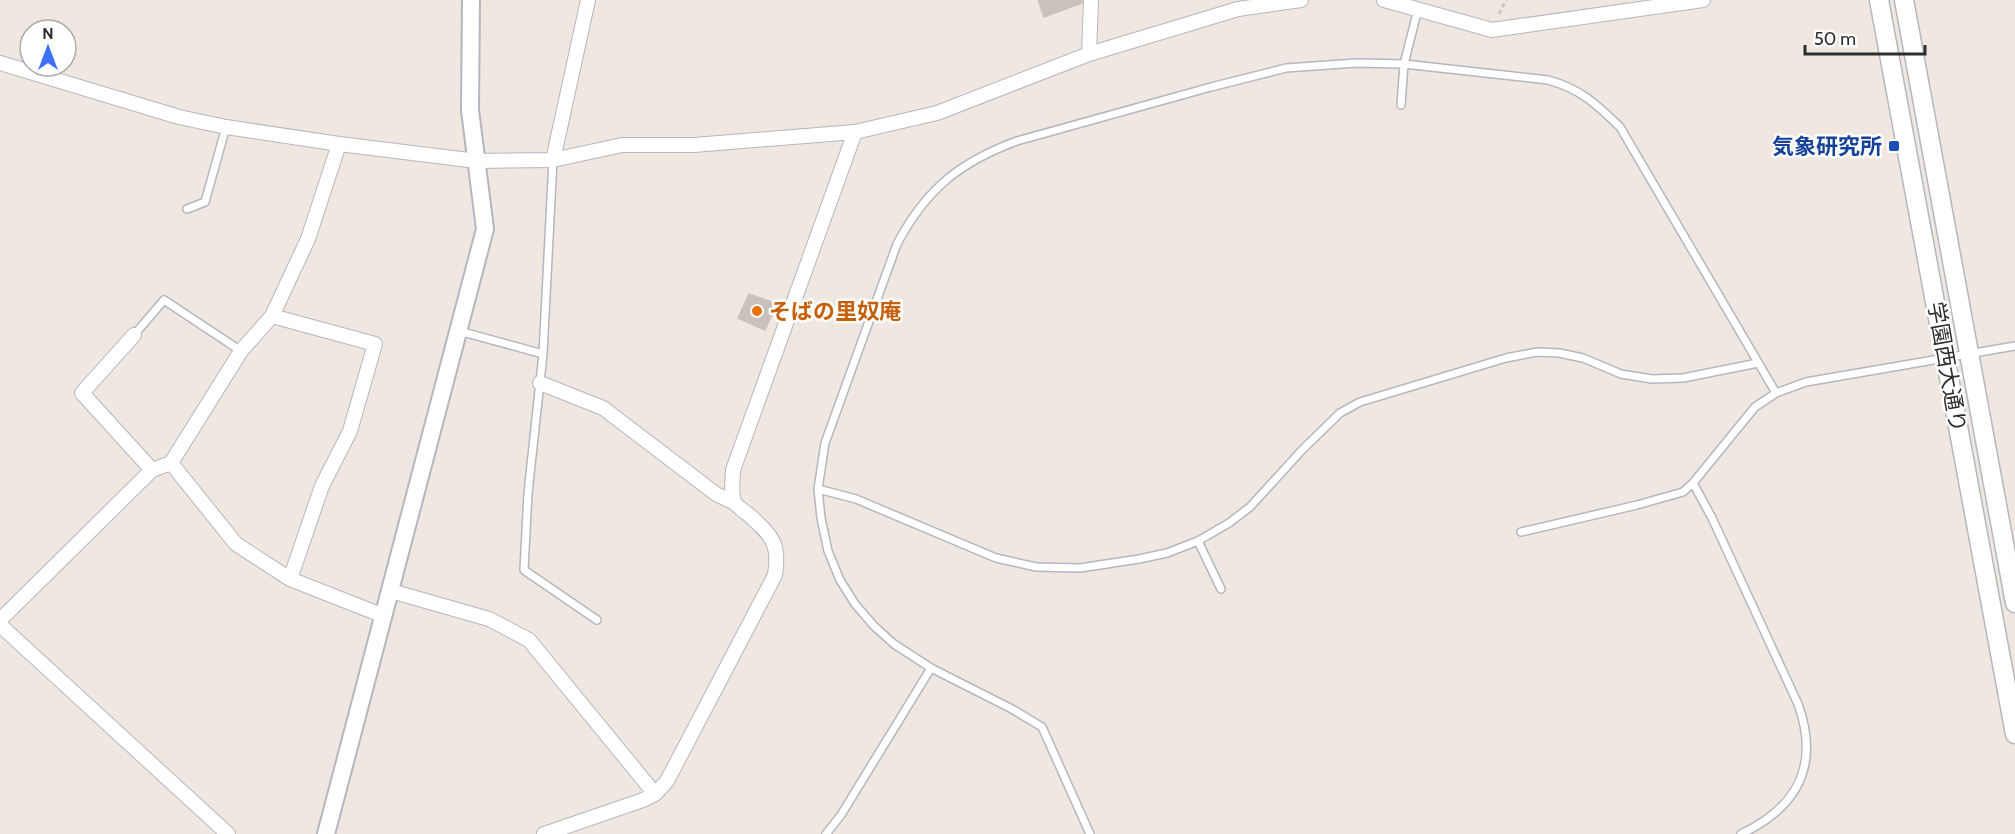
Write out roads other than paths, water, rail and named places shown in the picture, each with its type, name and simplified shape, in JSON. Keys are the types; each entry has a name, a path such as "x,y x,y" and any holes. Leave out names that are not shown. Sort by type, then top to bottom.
{"main road":[{"name":"学園西大通り","path":"1880,0 2015,734"},
{"name":"学園西大通り","path":"1904,0 2015,603"}],"street":[{"path":"326,834 485,229 470,110 471,0"},
{"path":"553,160 588,0"},
{"path":"1089,54 1091,0"},
{"path":"0,63 161,112 226,127 477,161 553,160 622,145 694,146 855,132 937,113 1089,54 1238,9 1301,0"},
{"path":"1384,0 1492,30 1703,0"},
{"path":"735,503 732,488 733,470 855,132"},
{"path":"228,834 0,623 153,470 171,463 241,351 272,316 308,239 339,144"},
{"path":"272,316 375,344 350,431 322,486 290,579"},
{"path":"134,334 82,393 153,470"},
{"path":"540,383 603,408 716,494 735,503 760,525 775,543 778,559 775,575 666,781 655,794 644,800 544,834"},
{"path":"171,463 236,544 290,579 384,616"},
{"path":"391,591 489,619 529,640 655,794"}],"lane":[{"path":"1401,105 1404,64 1418,9"},
{"path":"1090,834 1042,727 1012,709 931,668 894,644 874,626 855,604 840,580 828,551 821,518 818,489 825,443 897,244 910,220 946,179 970,162 1017,141 1286,68 1356,63 1404,64 1548,80 1568,86 1592,101 1620,127 1776,393"},
{"path":"187,209 205,202 226,127"},
{"path":"553,160 543,354 528,493 524,570 597,620"},
{"path":"134,334 164,300 241,351"},
{"path":"459,331 543,354"},
{"path":"1521,532 1683,492 1693,483 1755,407 1776,393 1806,382 2015,346"},
{"path":"818,489 856,499 996,558 1036,567 1080,568 1167,553 1198,541 1229,523 1250,507 1302,450 1340,413 1360,402 1506,358 1537,352 1559,353 1583,358 1621,374 1653,379 1683,378 1758,363"},
{"path":"1693,483 1712,518 1798,704 1805,724 1807,741 1804,768 1794,793 1778,812 1741,834"},
{"path":"1198,541 1221,589"},
{"path":"826,834 847,806 931,668"}],"place":[{"name":"気象研究所","path":"1894,146"},
{"name":"そばの里奴庵","path":"757,311"}]}
